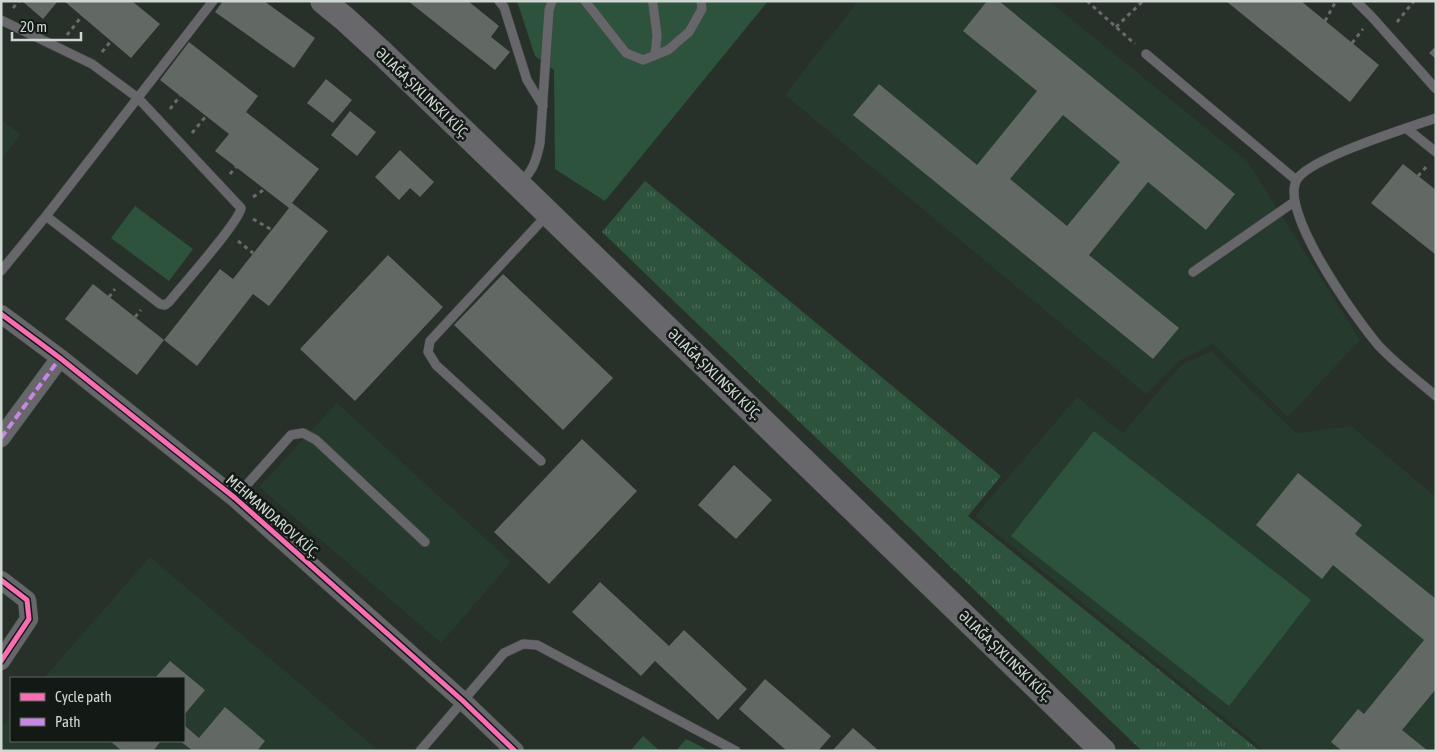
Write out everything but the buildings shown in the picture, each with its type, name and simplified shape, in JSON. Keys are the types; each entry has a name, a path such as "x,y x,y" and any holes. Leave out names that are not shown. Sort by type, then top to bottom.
{"main road":[{"path":"322,1 383,54 1103,751"}],"street":[{"name":"MEHMANDAROV KÜÇ.","path":"1,314 60,358 235,498 463,701 515,751"},
{"path":"1,438 60,358"},
{"path":"1,580 27,600 29,619 1,661"}],"lane":[{"path":"1,271 213,1"},
{"path":"499,1 504,7 527,80 543,106"},
{"path":"519,185 536,163 540,143 549,10 552,1"},
{"path":"585,1 626,53 643,60 668,50 689,32 702,9 701,1"},
{"path":"652,1 654,4 657,34 655,55"},
{"path":"1356,1 1436,89"},
{"path":"1,20 92,64 138,98 240,205 241,212 169,302 165,304 160,304 46,216"},
{"path":"1146,54 1296,180"},
{"path":"1436,118 1326,160 1305,171 1296,180 1293,190 1294,202 1302,226 1325,268 1360,322 1381,347 1436,396"},
{"path":"1406,128 1436,152"},
{"path":"1193,272 1294,202"},
{"path":"541,461 436,365 428,352 430,341 548,213"},
{"path":"235,498 291,435 303,433 316,440 425,542"},
{"path":"420,751 504,653 523,644 537,645 736,751"}],"path":[{"path":"1087,1 1146,54"},
{"path":"1116,27 1143,1"},
{"path":"1325,21 1336,1"},
{"path":"1387,34 1414,1"},
{"path":"57,47 82,16"},
{"path":"182,145 206,116"},
{"path":"241,212 272,230"}],"shaded area":[{"path":"858,1 1049,1 1248,162 1360,340 1288,417 1213,344 1179,361 1146,394 785,95"},
{"path":"1,120 21,134 1,160"},
{"path":"1211,351 1296,433 1351,426 1436,497 1436,751 1265,751 975,516 1077,397 1123,433 1181,365"},
{"path":"337,403 511,562 441,643 259,487"},
{"path":"150,557 379,751 1,751 1,728 10,717 10,742 185,742 185,677 45,677"}],"green space":[{"path":"517,1 768,1 605,201 555,169 554,70 535,56"},
{"path":"645,181 1001,476 968,516 1260,751 1142,751 602,232"},
{"path":"135,206 193,249 169,281 111,238"},
{"path":"1094,431 1311,600 1229,706 1011,536"},
{"path":"643,736 660,751 630,751"},
{"path":"686,739 710,751 676,751"}],"marked path":[{"path":"1,438 60,358"}],"cycle path":[{"path":"1,314 60,358 235,498 463,701 515,751"},
{"path":"1,580 27,600 29,619 1,661"}]}
